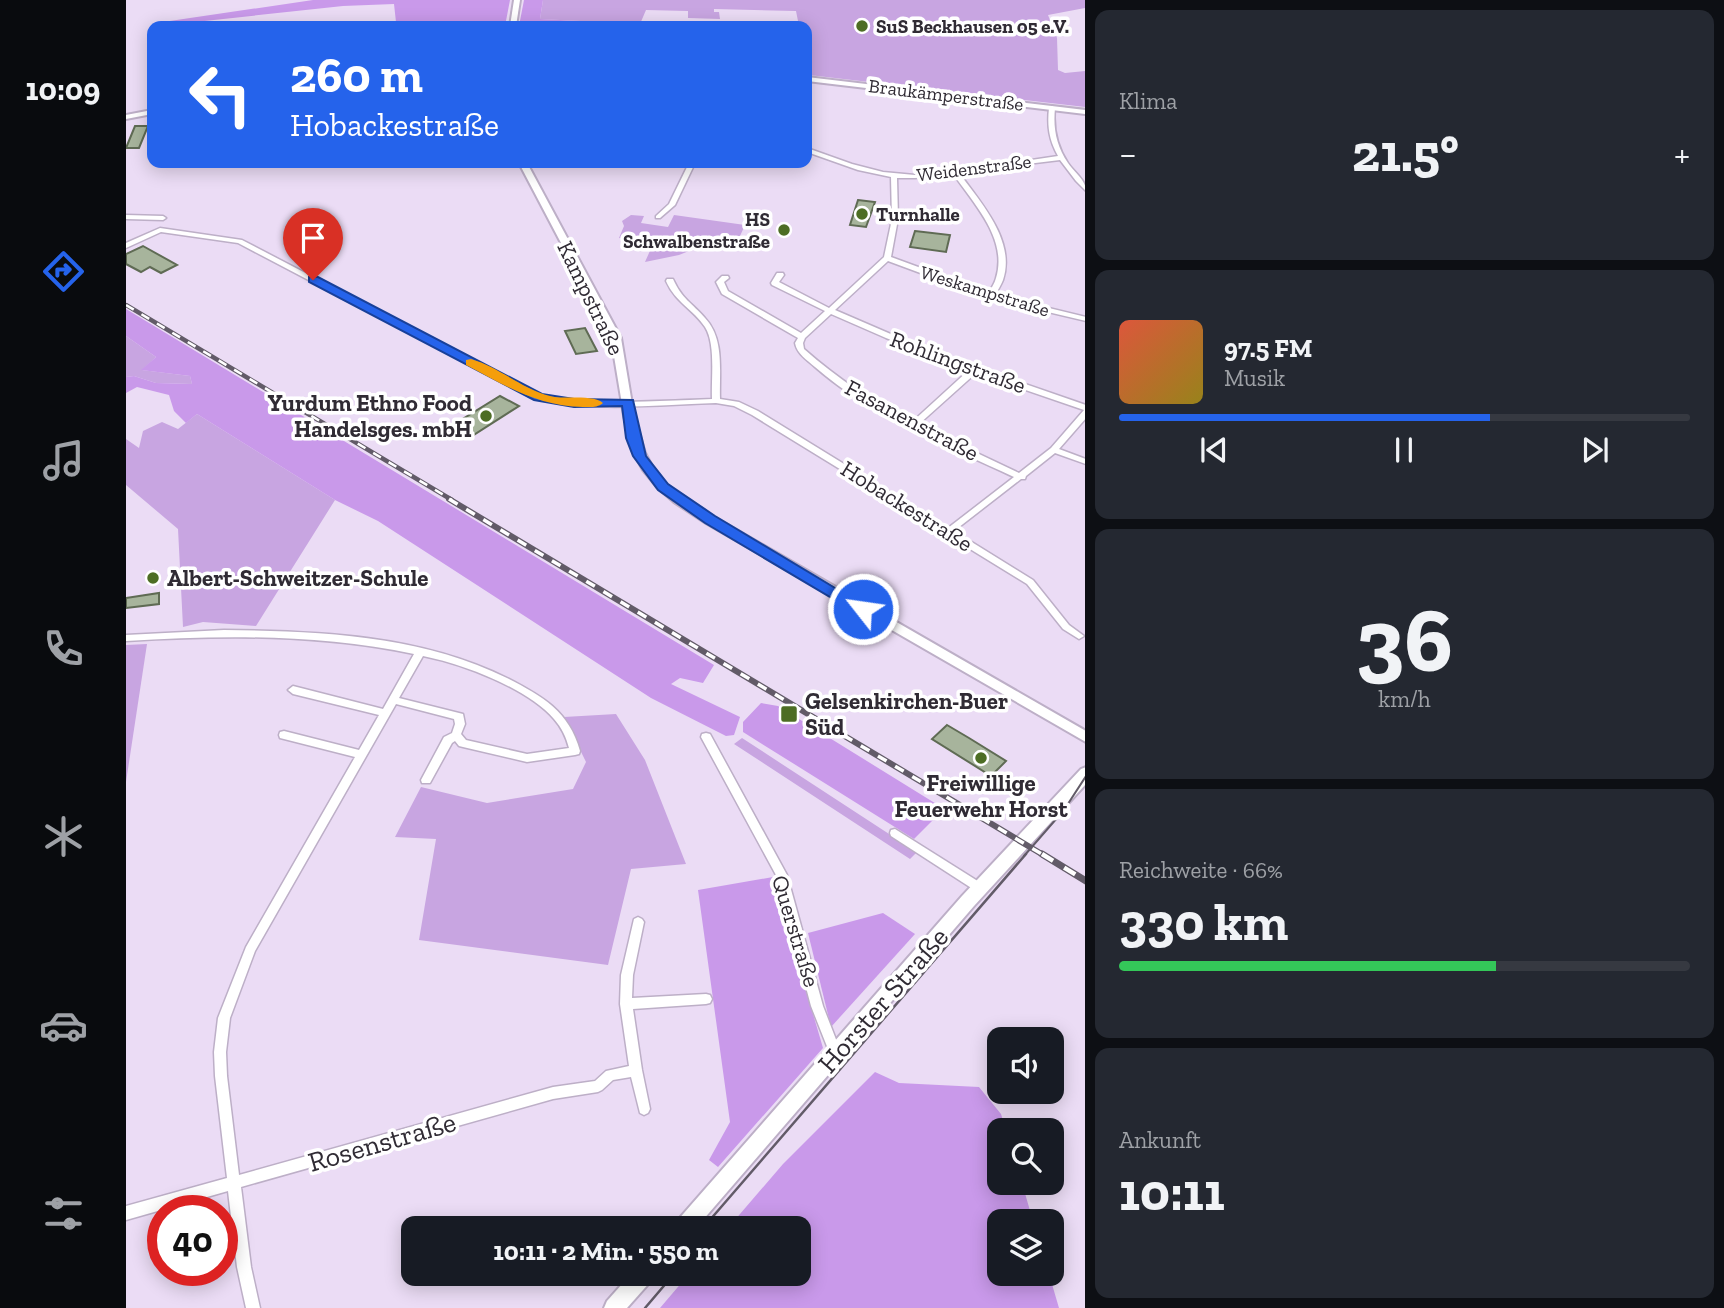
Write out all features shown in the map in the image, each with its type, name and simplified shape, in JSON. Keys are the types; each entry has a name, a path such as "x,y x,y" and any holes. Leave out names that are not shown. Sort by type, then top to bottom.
{"main road":[{"name":"Horster Straße","path":"695,1216 980,888 1085,773"},
{"path":"614,1308 633,1286"}],"street":[{"path":"514,21 517,0"},
{"name":"Braukämperstraße","path":"812,80 1085,112"},
{"path":"1052,108 1052,140 1060,158 1085,189"},
{"path":"126,117 147,113"},
{"name":"Weidenstraße","path":"812,151 860,169 894,176 919,176 1060,158"},
{"name":"Kampstraße","path":"526,168 616,338 624,366 633,438 639,456 652,476 681,502 1085,737"},
{"path":"658,217 672,205 690,168"},
{"path":"954,171 996,232 1003,247 1003,272 991,296"},
{"path":"725,278 720,282 725,292 802,337 832,312 887,258 895,219 894,176"},
{"path":"126,218 163,218"},
{"name":"Hobackestraße","path":"126,246 160,230 240,241 538,397 574,403 716,401 736,404 755,413 1030,582 1066,627 1079,636"},
{"name":"Weskampstraße","path":"887,258 991,296 1085,319"},
{"name":"Rohlingstraße","path":"780,275 775,283 832,312 974,370 1085,410"},
{"path":"670,281 673,292 713,335 716,401"},
{"name":"Fasanenstraße","path":"802,337 800,350 847,387 914,425 1022,477"},
{"path":"914,425 974,370"},
{"path":"949,531 1054,450 1085,410"},
{"path":"1054,450 1085,461"},
{"path":"126,638 177,634 271,635 342,640 421,652 480,668 546,704 565,724 575,751 527,758 463,743 456,735"},
{"path":"253,1308 244,1267 221,1076 223,1018 250,950 421,652"},
{"path":"293,690 386,713"},
{"path":"393,700 459,717 460,724 456,735 448,740 426,780"},
{"path":"284,735 362,755"},
{"name":"Querstraße","path":"706,737 781,875 817,1006 836,1055"},
{"path":"895,833 980,888"},
{"path":"638,922 627,975 626,1004 644,1109"},
{"path":"626,1004 706,999"},
{"name":"Rosenstraße","path":"126,1213 553,1093 598,1086 610,1075 636,1070"}],"shaded area":[{"path":"313,0 510,0 506,21 396,21 394,4 343,6 204,21 170,21"},
{"path":"524,0 543,0 540,19 580,21 520,21"},
{"path":"543,0 1085,0 1085,8 1048,15 1057,38 1058,70 1065,73 1085,71 1085,107 812,75 812,21 798,21 796,11 714,9 714,12 719,12 720,19 688,18 688,11 646,10 641,21 540,19"},
{"path":"631,215 644,216 641,223 668,227 674,215 745,225 735,247 699,247 679,255 645,262 653,244 619,238 624,226 622,221"},
{"path":"126,309 714,665 703,683 680,678 671,684 740,717 734,735 726,736 651,698 378,521 335,500 197,414 186,423 174,411 169,395 137,387 126,393 126,377 134,376 156,383 192,384 190,376 141,370 156,357 126,336"},
{"path":"126,336 156,357 142,370 190,376 192,384 156,383 134,376 126,377"},
{"path":"197,414 335,500 256,626 203,622 183,627 178,529 126,485 126,439 139,448 143,431 162,422 178,429"},
{"path":"147,644 126,782 126,645"},
{"path":"761,703 778,706 938,805 936,808 941,812 914,839 743,732 743,722"},
{"path":"616,714 645,760 686,864 631,869 608,965 419,940 436,839 395,837 421,787 487,803 573,789 586,762 564,717"},
{"path":"742,738 917,852 910,859 734,744"},
{"path":"773,877 823,1048 718,1167 709,1160 730,1122 698,890"},
{"path":"883,913 915,934 831,1027 808,933"},
{"path":"875,1072 899,1083 979,1087 987,1097 987,1104 993,1104 1002,1118 987,1118 987,1195 1025,1195 1030,1209 987,1209 987,1286 1053,1286 1059,1308 660,1308 679,1286 811,1286 811,1216 738,1216 783,1164"}],"building":[{"path":"135,126 147,126 139,148 126,148"},
{"name":"Turnhalle","path":"858,200 875,202 866,227 850,225"},
{"path":"915,231 950,235 946,252 910,247"},
{"path":"143,246 177,265 161,273 150,267 141,272 126,264 126,254"},
{"path":"585,328 597,351 576,354 565,331"},
{"name":"Yurdum Ethno Food Handelsges. mbH","path":"500,396 519,406 472,436 453,425"},
{"path":"159,593 159,604 126,608 126,598"},
{"name":"Freiwillige Feuerwehr Horst","path":"947,725 1006,761 991,776 932,739"}],"tram line":[{"path":"1024,856 1064,810 1085,778"},
{"path":"713,1216 1026,854"},
{"path":"645,1308 664,1286"}],"railway":[{"path":"126,305 452,500"},
{"path":"449,499 1045,856"},
{"path":"1042,854 1085,880"}],"slow traffic":[{"path":"471,363 538,397 561,402 596,403"}],"place":[{"name":"SuS Beckhausen 05 e.V.","path":"862,26"},
{"name":"Turnhalle","path":"862,214"},
{"name":"HS Schwalbenstraße","path":"784,230"},
{"name":"Yurdum Ethno Food Handelsges. mbH","path":"486,416"},
{"name":"Albert-Schweitzer-Schule","path":"153,578"},
{"name":"Gelsenkirchen-Buer Süd","path":"789,714"},
{"name":"Freiwillige Feuerwehr Horst","path":"981,758"}],"route":[{"path":"313,280 538,397 574,403 628,402 633,438 639,456 663,487 710,520 863,609"}]}
